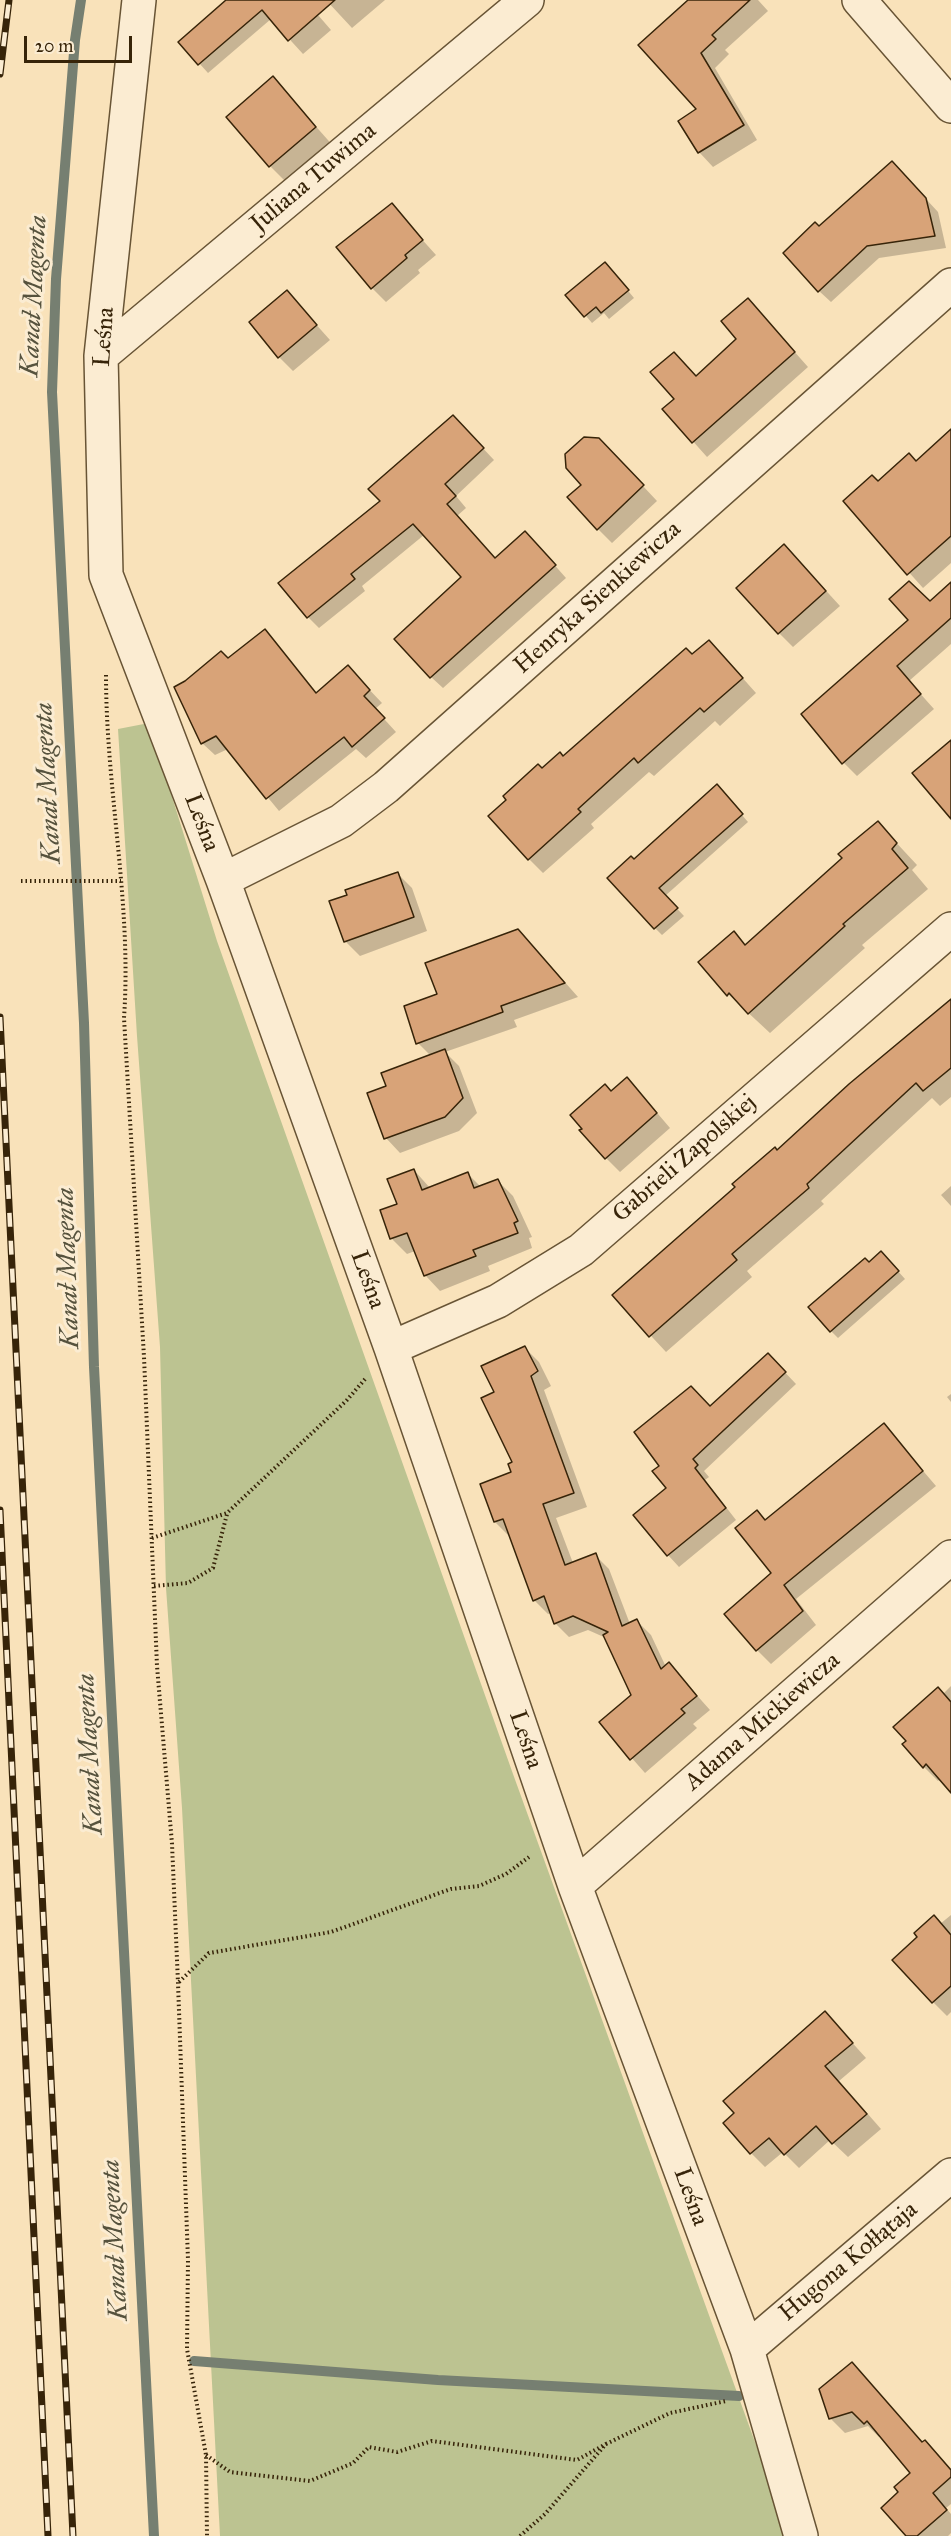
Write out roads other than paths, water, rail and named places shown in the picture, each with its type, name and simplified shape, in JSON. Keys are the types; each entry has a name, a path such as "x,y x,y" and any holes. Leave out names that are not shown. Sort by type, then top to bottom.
{"street":[{"name":"Leśna","path":"139,0 101,356 106,574 223,880 392,1348 575,1886 747,2349 801,2536"},
{"name":"Juliana Tuwima","path":"101,356 527,0"},
{"path":"859,0 951,106"},
{"name":"Henryka Sienkiewicza","path":"223,880 341,821 386,787 951,285"},
{"name":"Gabrieli Zapolskiej","path":"392,1348 498,1301 581,1250 951,928"},
{"name":"Adama Mickiewicza","path":"575,1886 951,1557"},
{"name":"Hugona Kołłątaja","path":"747,2349 951,2175"}],"waterway":[{"name":"Kanał Magenta","path":"81,0 75,40 56,279 52,392 84,1023 94,1367 154,2536"},
{"path":"194,2361 438,2380 739,2396"}],"railway":[{"path":"0,74 9,0"},
{"path":"0,1017 73,2536"},
{"path":"0,1510 48,2536"}]}
